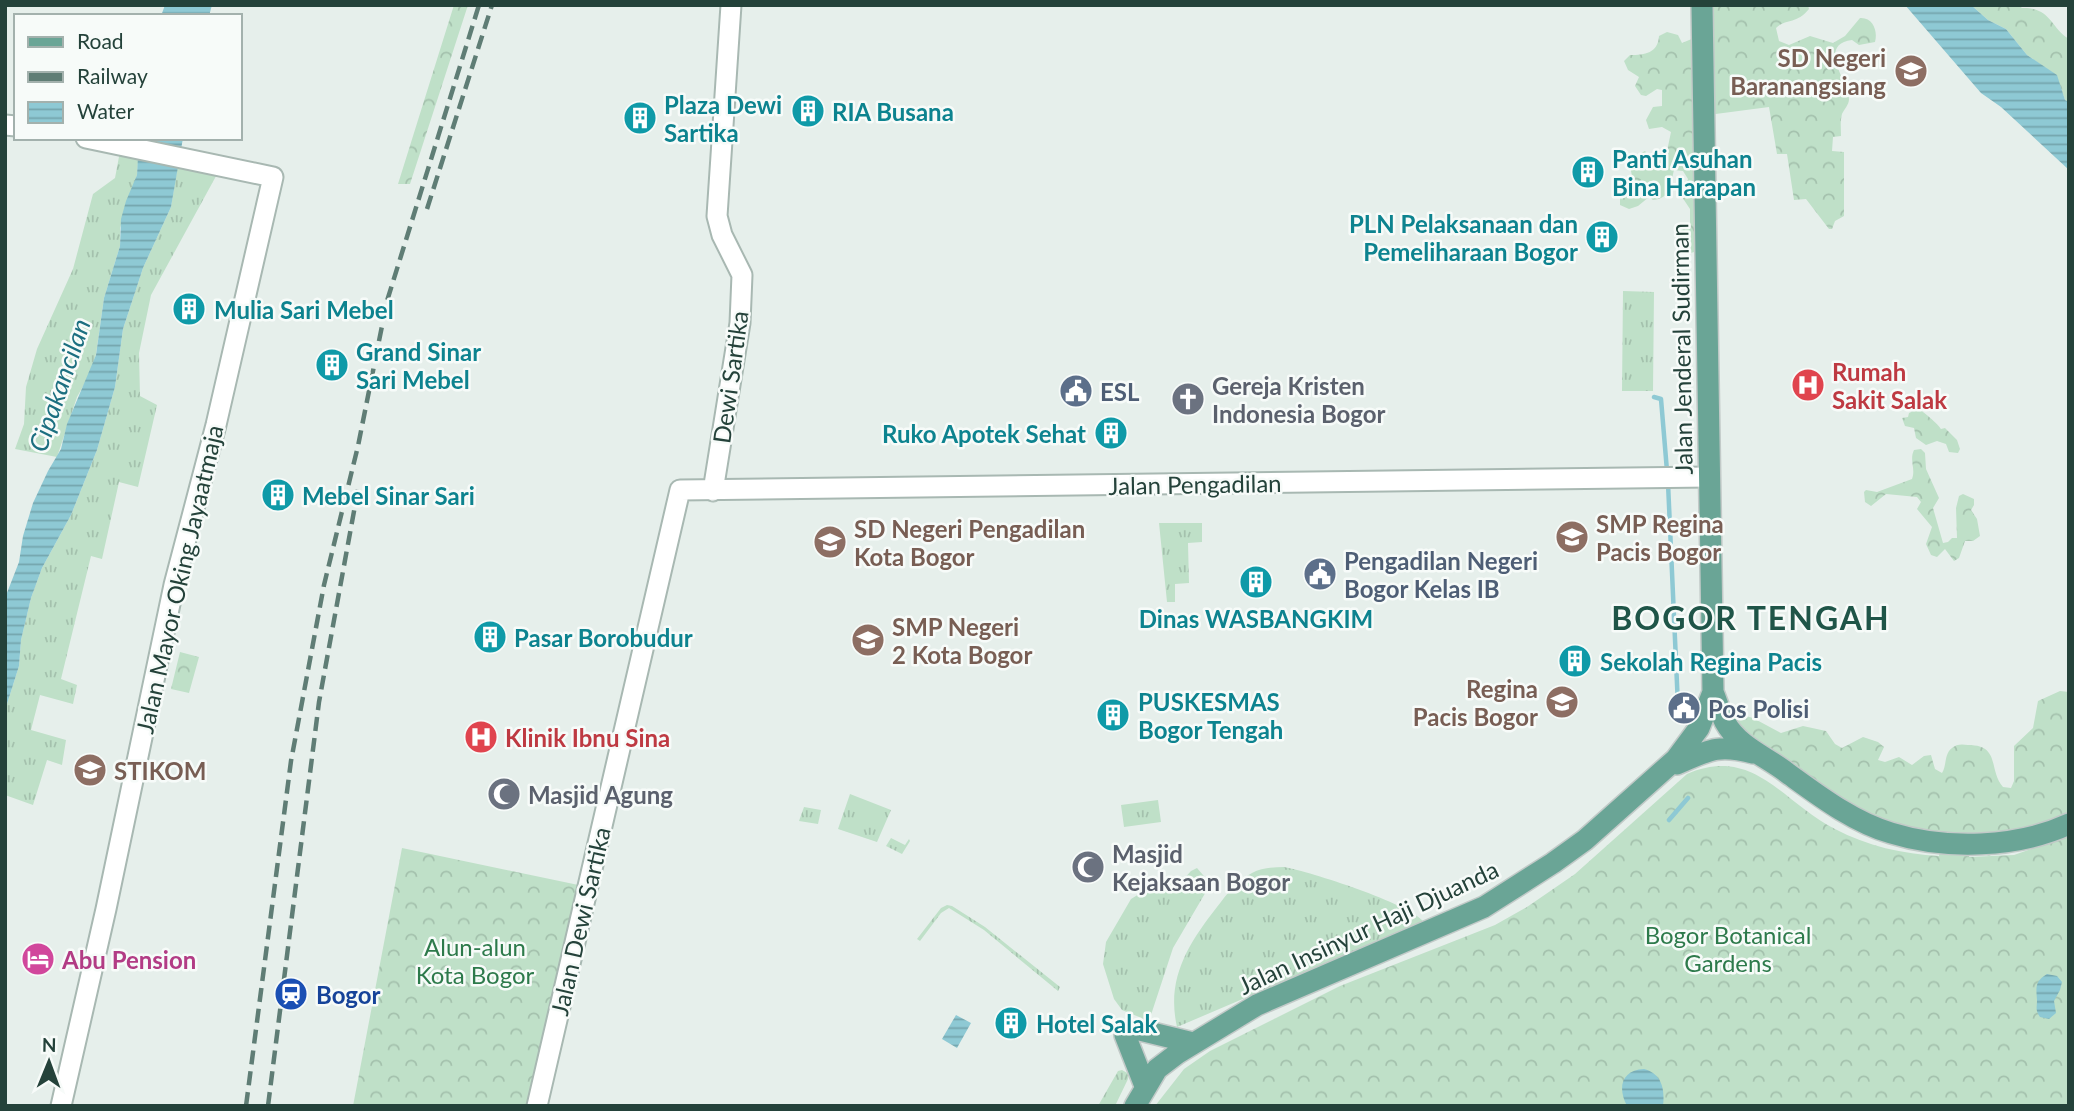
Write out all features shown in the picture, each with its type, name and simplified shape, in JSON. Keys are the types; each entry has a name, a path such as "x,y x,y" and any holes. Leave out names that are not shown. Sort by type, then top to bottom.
{"main road":[{"name":"Jalan Jenderal Sudirman","path":"1702,5 1713,692"},
{"path":"1713,692 1726,723 1761,757 1859,820 1902,836 1926,841 1977,843 2034,836 2069,824"},
{"path":"1662,771 1689,745 1713,692"},
{"path":"1662,771 1709,749 1733,748 1761,757"},
{"name":"Jalan Insinyur Haji Djuanda","path":"1135,1106 1157,1069 1193,1043 1257,1005 1484,907 1585,840 1662,771"},
{"path":"1146,1086 1133,1032 1193,1043"}],"street":[{"name":"Dewi Sartika","path":"713,492 740,323 742,275 734,264 717,216 731,5"},
{"name":"Jalan Mayor Oking Jayaatmaja","path":"61,1106 174,585 216,425 273,177 93,140"},
{"name":"Jalan Pengadilan","path":"680,490 713,492 1709,477"},
{"name":"Jalan Dewi Sartika","path":"537,1106 680,490"}],"green space":[{"path":"454,5 468,5 410,184 398,184"},
{"path":"1702,5 1808,5 1809,9 1800,17 1776,28 1779,41 1789,45 1810,36 1833,43 1845,36 1860,18 1871,22 1876,33 1875,42 1859,45 1852,40 1842,43 1836,49 1837,65 1849,99 1841,117 1841,136 1833,137 1832,151 1844,152 1844,216 1835,221 1832,229 1829,229 1806,199 1794,200 1787,154 1777,154 1769,107 1708,115 1693,147 1698,191 1694,199 1705,249 1687,254 1677,238 1676,234 1690,223 1690,209 1682,197 1688,179 1683,171 1674,170 1669,190 1664,197 1653,200 1649,197 1629,209 1620,205 1620,195 1632,176 1630,166 1633,157 1645,151 1653,161 1661,159 1667,151 1671,132 1662,127 1649,129 1646,120 1653,107 1662,106 1662,90 1657,89 1646,96 1641,95 1635,86 1639,77 1628,70 1624,61 1630,55 1646,53 1653,49 1659,36 1667,32 1678,35 1682,43 1694,38"},
{"path":"1971,5 2018,5 2045,14 2069,39 2069,102 2065,100 2056,75 2027,55 2006,29 1988,20"},
{"path":"121,146 139,149 137,175 120,228 120,246 104,298 91,372 77,397 57,457 15,449 24,424 26,387 37,349 73,269 93,194 115,178"},
{"path":"179,158 221,167 151,295 139,353 140,396 157,405 138,487 119,482 102,559 91,556 61,679 77,685 73,704 40,695 31,730 66,740 62,765 47,760 33,805 5,795 7,704 19,666 21,640 31,598 42,568 71,515 97,450 115,387 123,329 143,268 171,207"},
{"path":"1623,291 1654,292 1653,391 1622,391"},
{"path":"1918,409 1957,440 1960,449 1958,453 1949,452 1946,444 1937,441 1926,445 1916,438 1914,428 1905,426 1902,418"},
{"path":"1921,449 1925,453 1926,469 1939,498 1933,508 1943,543 1957,538 1956,508 1959,496 1963,494 1974,499 1971,510 1977,519 1980,536 1973,541 1965,541 1959,558 1954,561 1945,549 1937,557 1931,555 1926,544 1932,527 1917,509 1921,502 1917,497 1886,494 1871,506 1865,502 1866,490 1877,492 1912,479 1914,450"},
{"path":"1159,523 1202,523 1202,542 1188,543 1189,583 1175,584 1175,602 1167,602"},
{"path":"180,652 199,657 189,693 171,689"},
{"name":"Bogor Botanical Gardens","path":"2060,691 2069,692 2069,816 1989,856 1978,852 1970,853 1969,857 2014,855 2069,836 2069,1106 1155,1106 1184,1069 1210,1051 1340,986 1495,925 1527,907 1575,874 1687,774 1710,767 1731,767 1750,772 1767,781 1816,818 1847,835 1885,848 1939,856 1940,851 1882,831 1778,753 1765,748 1731,719 1735,713 1753,718 1781,733 1803,726 1826,731 1835,744 1842,748 1863,737 1884,747 1878,760 1885,762 1899,757 1912,765 1924,756 1931,755 1935,769 1942,773 1949,750 1961,744 1978,746 1990,754 2003,787 2011,788 2014,781 2014,746 2033,728 2038,701"},
{"path":"850,794 891,810 877,842 838,829"},
{"path":"1158,800 1161,822 1124,827 1121,805"},
{"path":"804,807 821,810 818,824 799,821"},
{"path":"891,838 905,845 909,839 902,854 886,846"},
{"name":"Alun-alun Kota Bogor","path":"402,848 588,887 537,1106 353,1106"},
{"path":"1284,867 1380,898 1414,914 1424,922 1177,1027 1174,1010 1177,978 1197,935 1224,897 1241,880 1259,870"},
{"path":"1197,868 1209,882 1207,890 1173,948 1149,1021 1122,1010 1114,999 1103,964 1106,942 1131,899 1144,891 1170,883 1180,883"},
{"path":"947,905 985,927 1060,987 1058,991 984,930 949,908 941,913 920,941 917,939 941,908"},
{"path":"1118,1071 1129,1074 1115,1106 1098,1106"}],"water":[{"path":"165,5 212,5 210,14 162,14"},
{"path":"1905,5 1971,5 1988,20 2006,29 2027,55 2057,75 2065,100 2069,102 2069,170 2001,107 1981,93"},
{"path":"139,140 183,140 171,207 143,268 123,329 115,387 97,450 71,515 42,568 31,598 21,640 19,666 7,704 5,767 5,598 19,562 23,536 33,503 61,449 67,424 96,355 104,298 120,246 121,219 137,175"},
{"path":"2047,974 2057,976 2062,982 2054,1001 2056,1013 2049,1019 2040,1017 2037,1013 2036,991 2040,979"},
{"path":"956,1015 971,1023 957,1048 942,1039"},
{"path":"1644,1069 1655,1074 1661,1083 1663,1106 1627,1106 1622,1092 1626,1076"}],"waterway":[{"path":"1654,397 1661,399 1667,471"},
{"path":"1668,483 1678,706"},
{"path":"1669,820 1688,798"}],"railway":[{"path":"246,1106 291,761 324,585 358,446 387,301 479,5"},
{"path":"427,209 492,5"},
{"path":"268,1106 319,702 359,484"}],"place":[{"name":"SD Negeri Baranangsiang","path":"1911,71"},
{"name":"RIA Busana","path":"808,111"},
{"name":"Plaza Dewi Sartika","path":"640,118"},
{"name":"Panti Asuhan Bina Harapan","path":"1588,172"},
{"name":"PLN Pelaksanaan dan Pemeliharaan Bogor","path":"1602,237"},
{"name":"Mulia Sari Mebel","path":"189,309"},
{"name":"Grand Sinar Sari Mebel","path":"332,365"},
{"name":"Rumah Sakit Salak","path":"1808,385"},
{"name":"ESL","path":"1076,391"},
{"name":"Gereja Kristen Indonesia Bogor","path":"1188,399"},
{"name":"Ruko Apotek Sehat","path":"1111,433"},
{"name":"Mebel Sinar Sari","path":"278,495"},
{"name":"SMP Regina Pacis Bogor","path":"1572,537"},
{"name":"SD Negeri Pengadilan Kota Bogor","path":"830,542"},
{"name":"Pengadilan Negeri Bogor Kelas IB","path":"1320,574"},
{"name":"Dinas WASBANGKIM","path":"1256,582"},
{"name":"Pasar Borobudur","path":"490,637"},
{"name":"SMP Negeri 2 Kota Bogor","path":"868,640"},
{"name":"Sekolah Regina Pacis","path":"1575,661"},
{"name":"Regina Pacis Bogor","path":"1562,702"},
{"name":"Pos Polisi","path":"1684,708"},
{"name":"PUSKESMAS Bogor Tengah","path":"1113,715"},
{"name":"Klinik Ibnu Sina","path":"481,737"},
{"name":"STIKOM","path":"90,770"},
{"name":"Masjid Agung","path":"504,794"},
{"name":"Masjid Kejaksaan Bogor","path":"1088,867"},
{"name":"Abu Pension","path":"38,959"},
{"name":"Bogor","path":"291,994"},
{"name":"Hotel Salak","path":"1011,1023"}],"district":[{"name":"BOGOR TENGAH","path":"1751,617"}],"water label":[{"name":"Cipakancilan","path":"59,385"}]}
